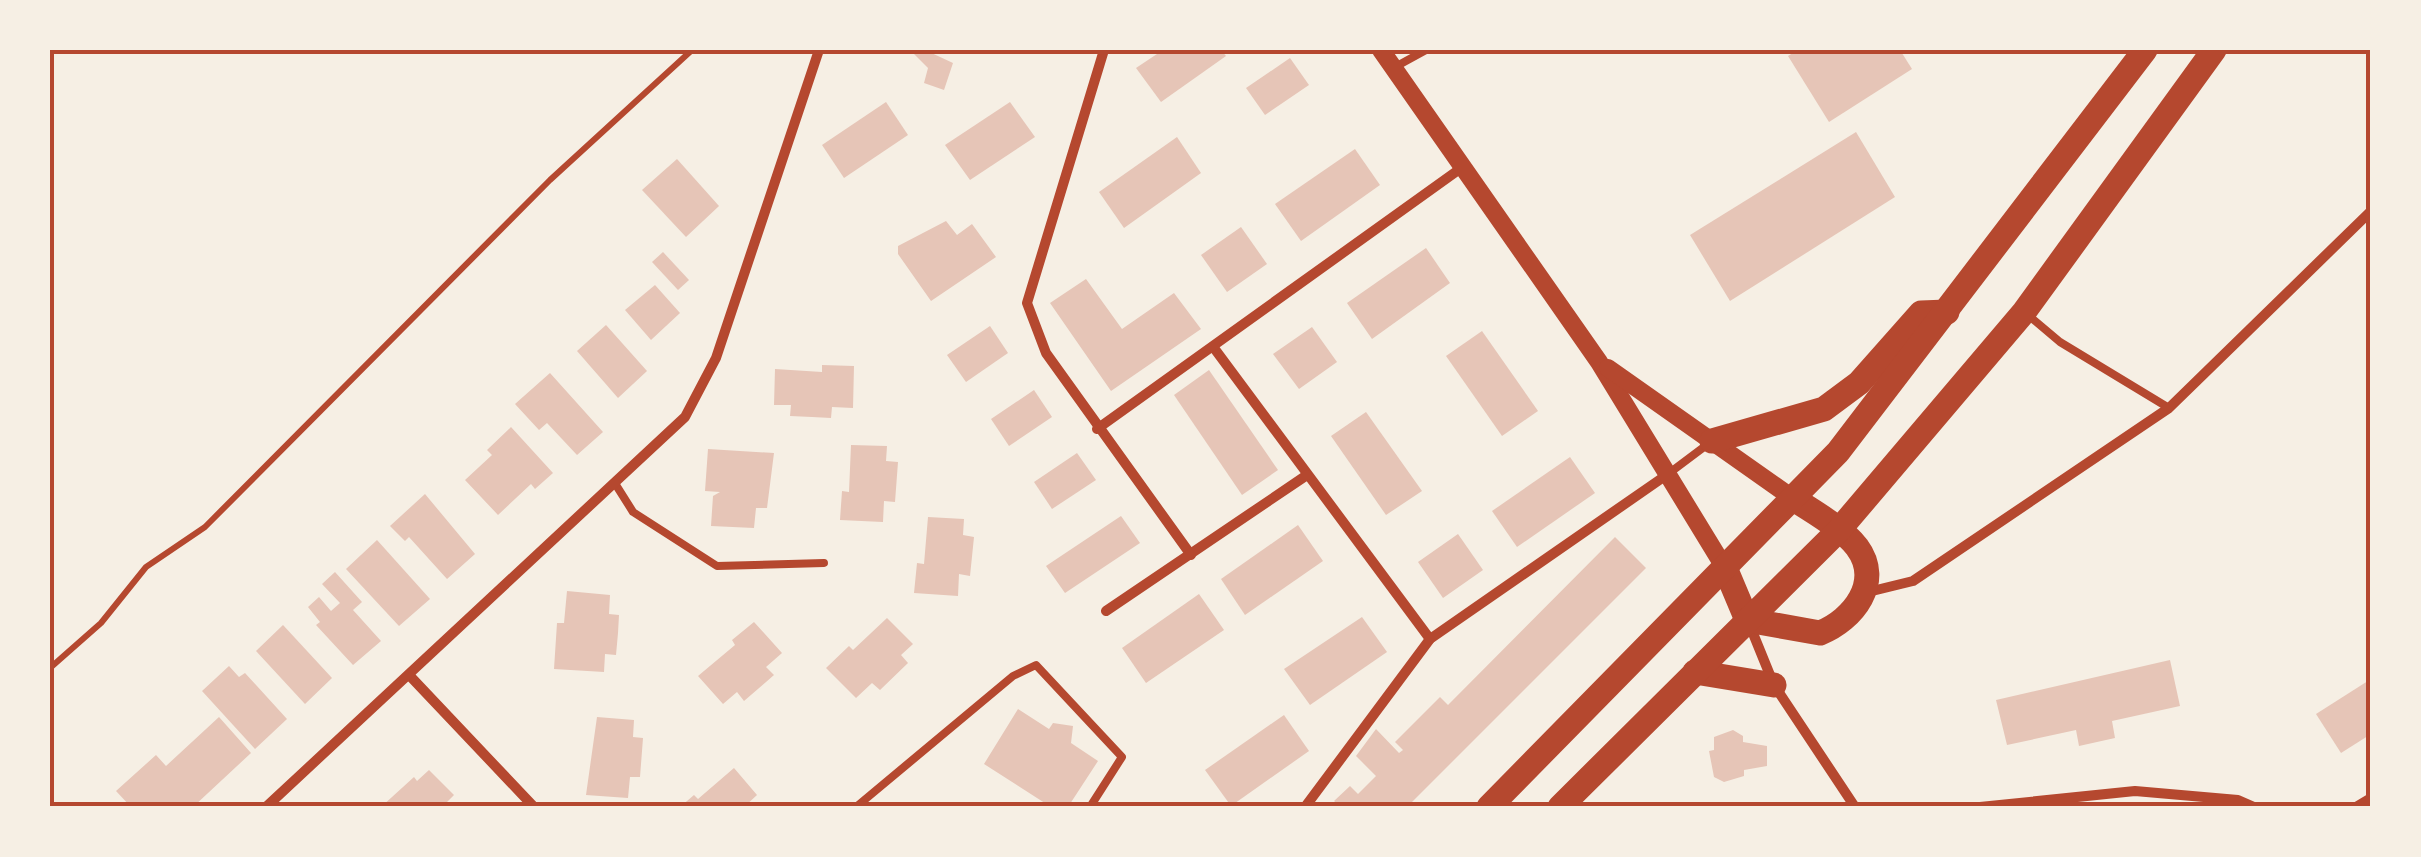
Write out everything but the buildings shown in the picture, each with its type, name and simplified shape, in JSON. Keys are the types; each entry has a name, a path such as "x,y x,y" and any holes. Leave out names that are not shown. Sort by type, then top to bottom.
{"main road":[{"path":"1490,807 1838,452 2145,50"},
{"path":"1560,807 1839,530 2024,312 2214,50"},
{"path":"1712,442 1824,409 1859,382 1920,313 1947,312"},
{"path":"1748,620 1820,633 1851,616 1863,594 1867,582 1863,560 1839,530 1794,498"},
{"path":"1726,570 1748,620"},
{"path":"1696,672 1774,685"}],"street":[{"path":"266,807 685,417 716,358 819,50"},
{"path":"1104,50 1028,303 1046,353 1096,429 1191,555"},
{"path":"1380,50 1599,362 1726,570"},
{"path":"1096,429 1464,166"},
{"path":"1863,594 1913,582 2169,408 2371,210"},
{"path":"1214,348 1430,638"},
{"path":"1599,362 1794,498"},
{"path":"1304,807 1430,638 1668,474"},
{"path":"1106,611 1307,476"},
{"path":"1748,620 1774,685 1855,807"},
{"path":"410,676 534,807"},
{"path":"1980,807 2135,791 2238,800 2254,807"},
{"path":"2356,807 2371,798"}],"lane":[{"path":"1393,68 1426,50"},
{"path":"2024,312 2060,342 2169,408"},
{"path":"1668,474 1712,442"},
{"path":"616,485 633,512 717,566 824,563"},
{"path":"856,807 1012,676 1036,665 1122,757 1090,807"}],"path":[{"path":"50,668 101,623 146,567 205,527 550,180 692,50"}]}
